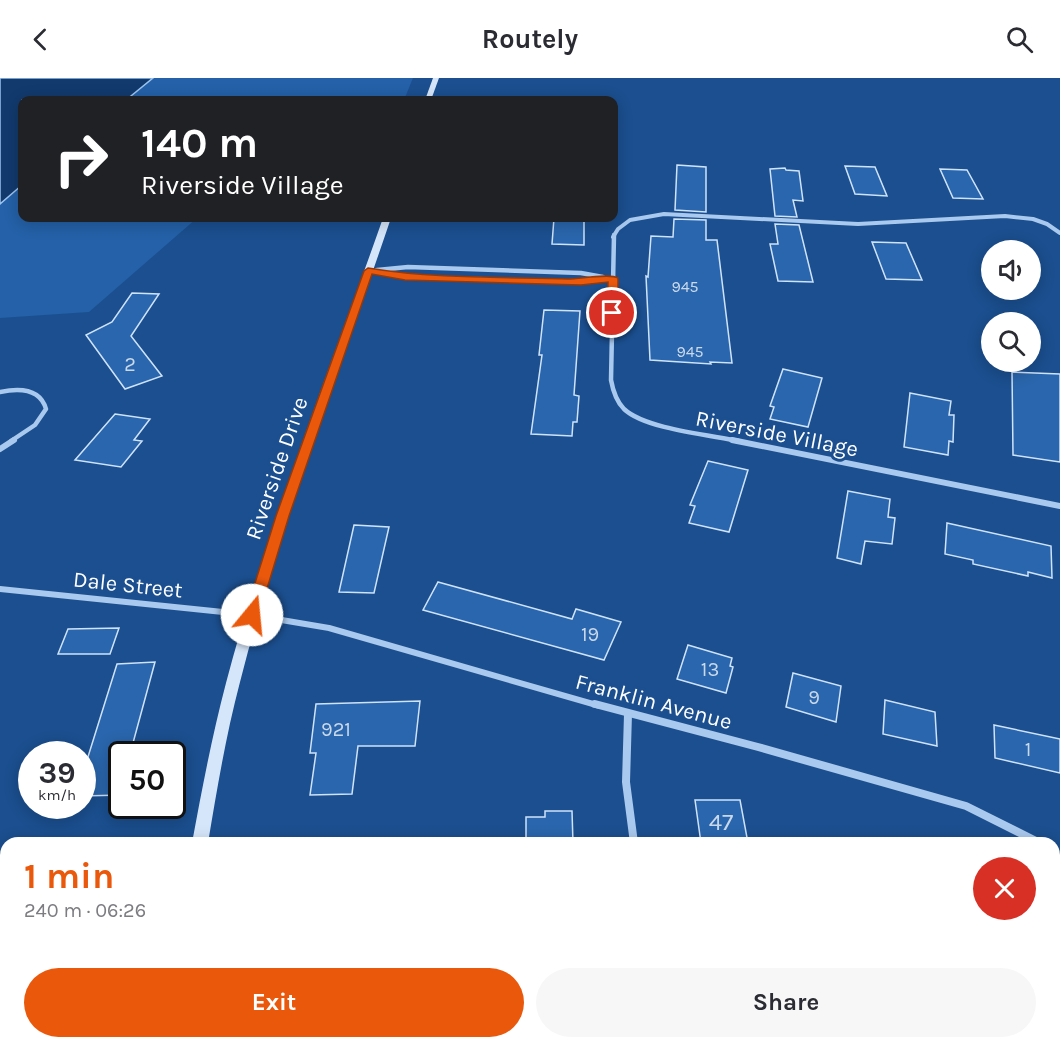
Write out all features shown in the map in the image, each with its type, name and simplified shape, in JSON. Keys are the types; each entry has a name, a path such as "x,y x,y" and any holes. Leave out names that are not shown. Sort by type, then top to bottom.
{"main road":[{"path":"429,96 436,78"},
{"name":"Riverside Drive","path":"201,837 228,706 252,615 282,516 386,222"}],"street":[{"name":"Riverside Village","path":"1060,233 1047,224 1033,219 1005,216 858,224 653,214 632,218 622,223 612,237 612,387 618,403 632,417 660,426 1060,506"},
{"path":"368,271 408,267 581,273 613,278"},
{"path":"368,271 428,278 581,282 613,278"},
{"path":"0,392 21,390 35,393 44,399 46,409 35,425 0,449"},
{"name":"Dale Street","path":"0,589 252,615"},
{"name":"Franklin Avenue","path":"252,615 340,631 628,714 758,747 966,806 1028,837"},
{"path":"628,714 626,782 633,837"}],"shaded area":[{"path":"0,78 153,78 131,96 18,96 18,188 0,204"},
{"path":"153,78 413,78 406,96 131,96"},
{"path":"18,188 18,222 192,222 89,312 0,318 0,204"}],"building":[{"path":"677,165 706,167 706,212 675,210"},
{"path":"845,166 875,167 887,196 855,194"},
{"path":"785,168 799,171 803,201 793,200 797,217 775,216 770,169"},
{"path":"940,169 967,170 983,199 953,198"},
{"path":"674,219 706,220 706,240 717,240 732,363 650,360 646,276 648,277 651,236 673,237"},
{"path":"554,222 584,222 584,245 552,244"},
{"path":"775,224 799,225 813,282 778,281 770,244 778,244"},
{"path":"872,242 906,243 922,280 886,279"},
{"path":"132,293 159,294 131,336 162,376 125,389 86,335 112,322"},
{"path":"544,310 580,311 574,395 579,396 577,422 573,422 572,436 531,434 542,355 539,355"},
{"path":"783,369 822,378 808,427 770,419 774,407 770,406"},
{"path":"1012,372 1060,374 1060,462 1013,455"},
{"path":"910,393 951,401 949,415 954,415 953,442 949,441 948,455 904,447"},
{"path":"115,414 150,419 134,440 142,441 121,467 75,460"},
{"path":"708,461 748,470 729,532 689,523 695,506 690,505"},
{"path":"848,491 890,499 888,517 895,518 892,544 865,541 861,564 837,558"},
{"path":"947,523 1051,546 1052,578 1028,572 1028,576 973,564 973,560 945,554"},
{"path":"354,525 389,527 374,593 339,592"},
{"path":"438,582 572,619 576,609 621,622 604,660 423,610"},
{"path":"119,628 110,654 58,654 68,629"},
{"path":"688,645 732,658 730,666 733,667 726,693 677,679"},
{"path":"155,662 134,741 108,741 108,795 96,796 96,741 93,741 117,664"},
{"path":"793,673 841,686 836,722 786,707"},
{"path":"885,700 935,712 937,746 883,734"},
{"path":"420,701 415,746 358,746 352,794 310,795 316,753 310,753 316,704"},
{"path":"994,725 1060,739 1060,773 995,758"},
{"path":"695,800 740,800 747,837 700,837"},
{"path":"545,811 572,811 573,837 526,837 526,817 545,817"}],"route":[{"path":"252,615 282,516 368,271 405,277 581,282 613,278 612,313"}]}
